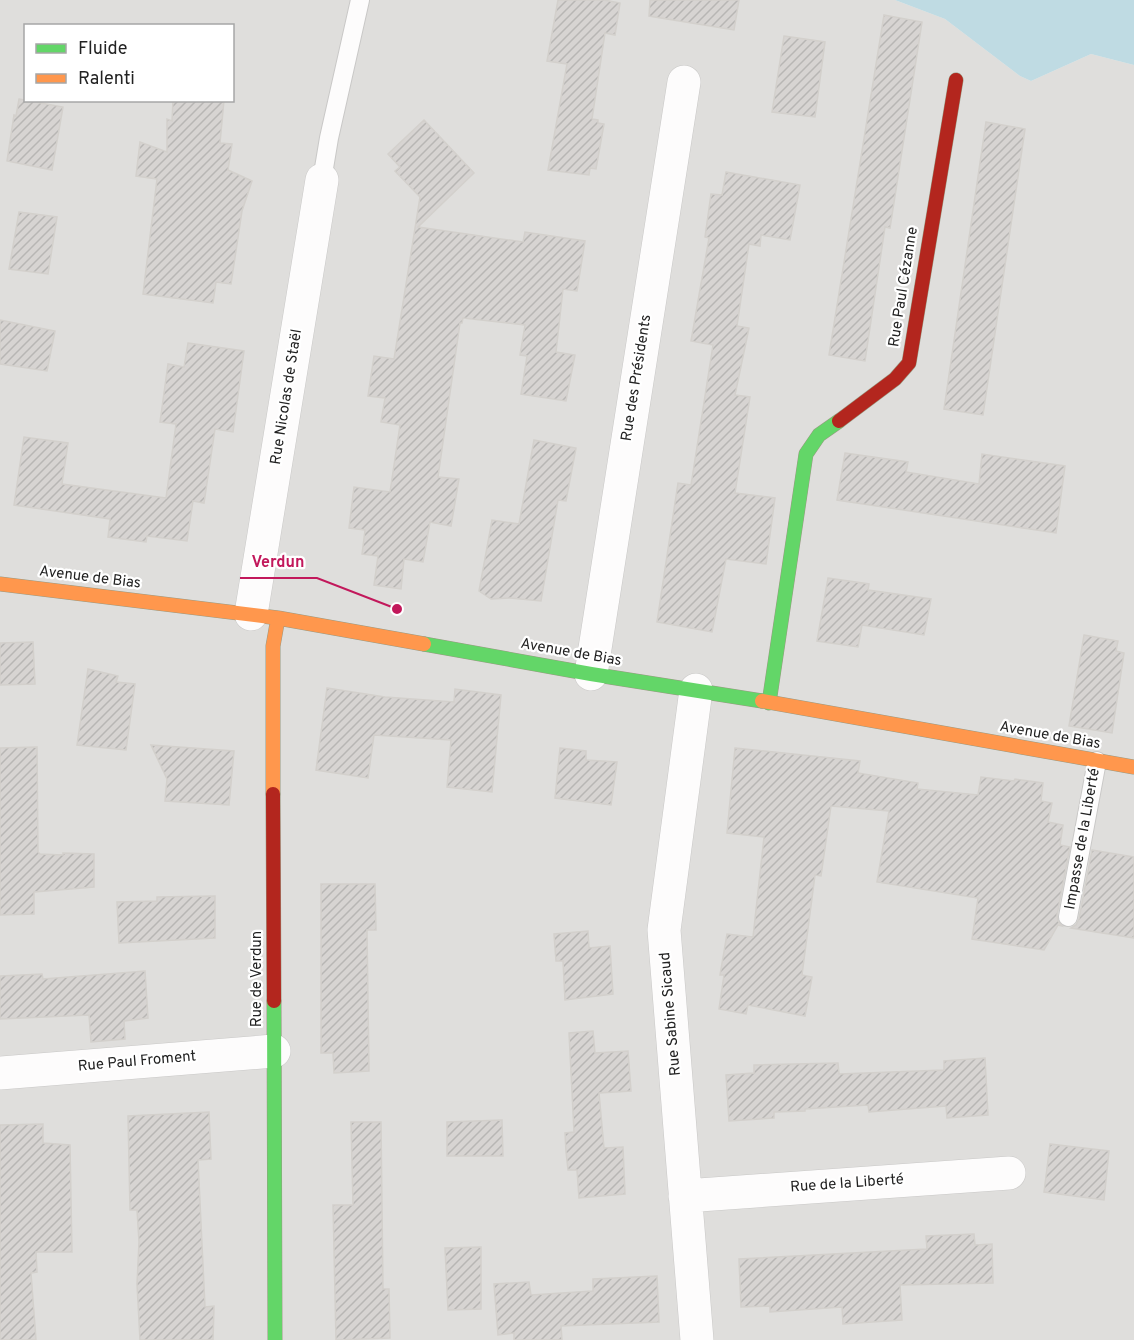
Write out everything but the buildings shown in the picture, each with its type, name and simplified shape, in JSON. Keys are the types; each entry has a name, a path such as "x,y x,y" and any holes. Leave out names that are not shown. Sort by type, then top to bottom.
{"street":[{"name":"Rue Paul Cézanne","path":"769,703 806,454 819,435 895,379 909,363 956,80"},
{"name":"Rue des Présidents","path":"591,674 684,82"},
{"name":"Rue Nicolas de Staël","path":"265,616 322,180"},
{"name":"Avenue de Bias","path":"0,584 265,616 1134,767"},
{"name":"Rue de Verdun","path":"265,616 273,646 275,1340"},
{"name":"Rue Sabine Sicaud","path":"696,690 664,930 697,1340"},
{"name":"Rue Paul Froment","path":"0,1072 274,1051"},
{"name":"Rue de la Liberté","path":"685,1196 1009,1173"}],"lane":[{"path":"322,180 329,138 360,0"},
{"name":"Impasse de la Liberté","path":"1068,917 1097,761"}],"shaded area":[{"path":"0,0 895,0 945,19 1020,76 1031,81 1091,54 1134,65 1134,1340 0,1340"}],"water":[{"path":"895,0 1134,0 1134,65 1091,54 1031,81 1020,76 945,19"}],"traffic: fast":[{"path":"769,703 806,454 819,435 839,421"},
{"path":"424,644 591,674 762,701"},
{"path":"274,1001 275,1340"}],"traffic: slow":[{"path":"0,584 278,618 424,644"},
{"path":"273,794 273,646 278,618"},
{"path":"762,701 1134,767"}],"traffic: jam":[{"path":"839,421 895,379 909,363 956,80"},
{"path":"273,794 274,1001"}],"place":[{"name":"Verdun","path":"397,609"}]}
